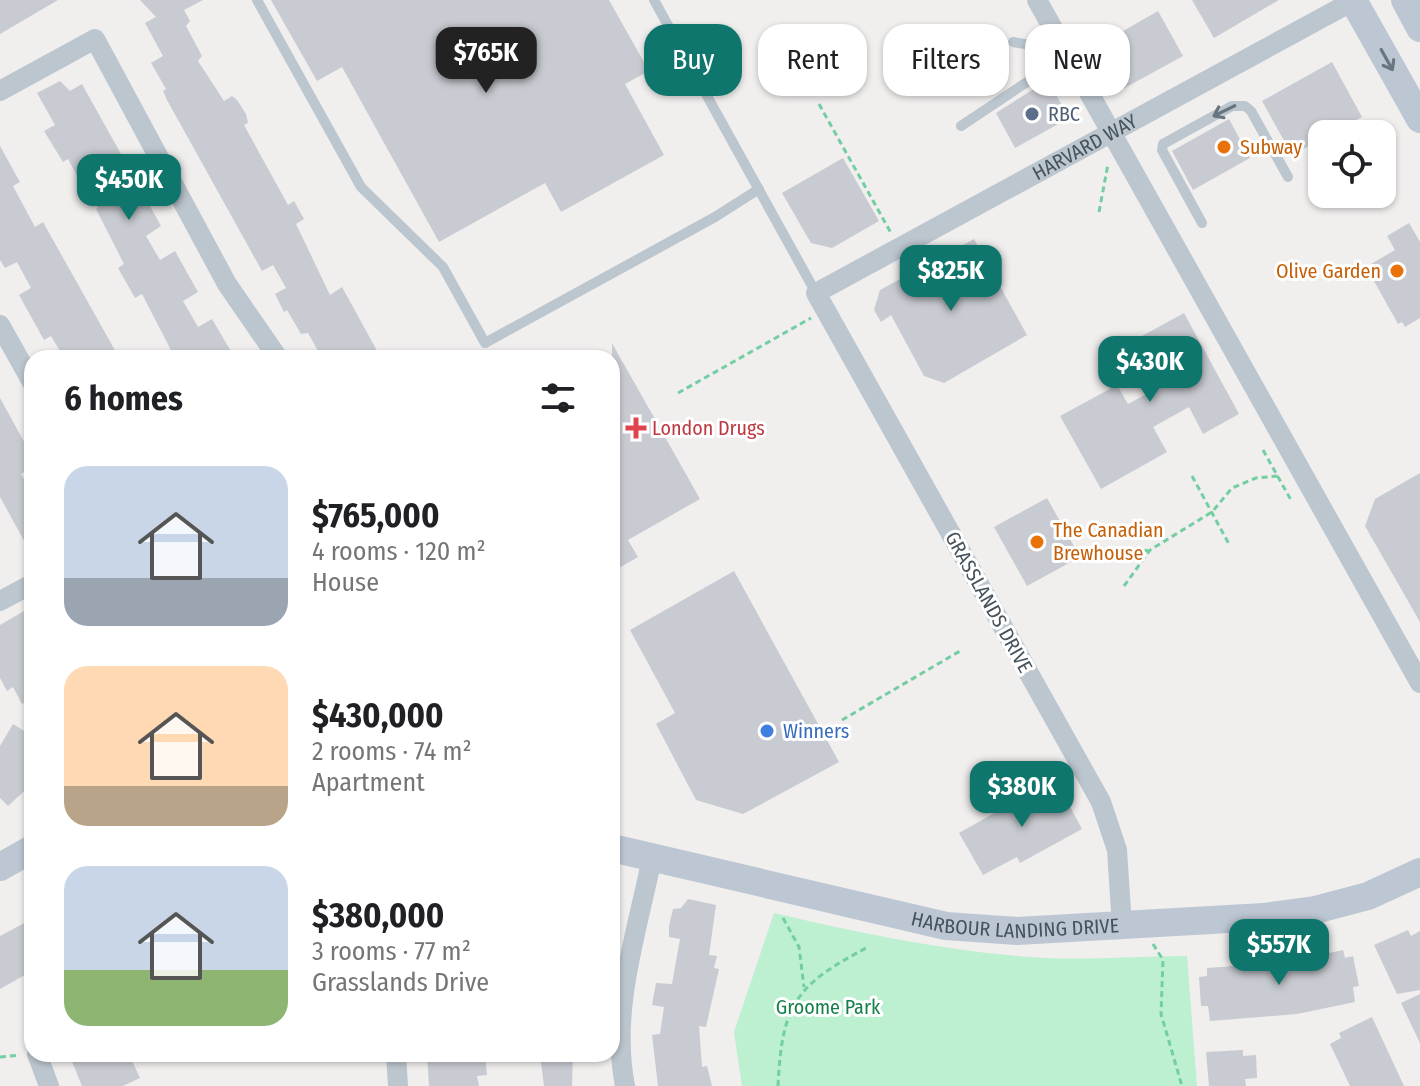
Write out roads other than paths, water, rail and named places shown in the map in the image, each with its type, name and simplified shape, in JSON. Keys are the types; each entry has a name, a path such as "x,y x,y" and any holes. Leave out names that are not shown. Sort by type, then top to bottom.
{"street":[{"path":"1037,0 1420,683"},
{"path":"1354,0 1420,119"},
{"name":"HARVARD WAY","path":"820,301 899,247 1354,0"},
{"path":"1405,0 1420,28"},
{"path":"0,91 95,39 227,284 272,350"},
{"name":"GRASSLANDS DRIVE","path":"820,301 1101,802 1117,850 1122,926"},
{"path":"0,325 24,368"},
{"path":"0,601 24,588"},
{"name":"HARBOUR LANDING DRIVE","path":"620,850 946,926 1017,931 1315,910 1368,896 1420,873"},
{"path":"0,867 24,854"},
{"path":"620,1020 652,858"},
{"path":"620,1043 625,1086"},
{"path":"38,1062 49,1086"},
{"path":"396,1062 398,1086"}],"lane":[{"path":"257,0 361,187 443,267 485,343 715,217 759,189"},
{"path":"654,0 820,301"},
{"path":"961,126 987,105 1039,74 1040,66 1030,45 1013,42"},
{"path":"1202,223 1162,150 1163,144 1232,106 1245,106 1251,111 1288,177"}],"place":[{"name":"RBC","path":"1032,114"},
{"name":"Subway","path":"1224,147"},
{"name":"Olive Garden","path":"1397,271"},
{"name":"London Drugs","path":"636,428"},
{"name":"The Canadian Brewhouse","path":"1037,542"},
{"name":"Winners","path":"767,731"}],"park label":[{"name":"Groome Park","path":"828,1007"}]}
